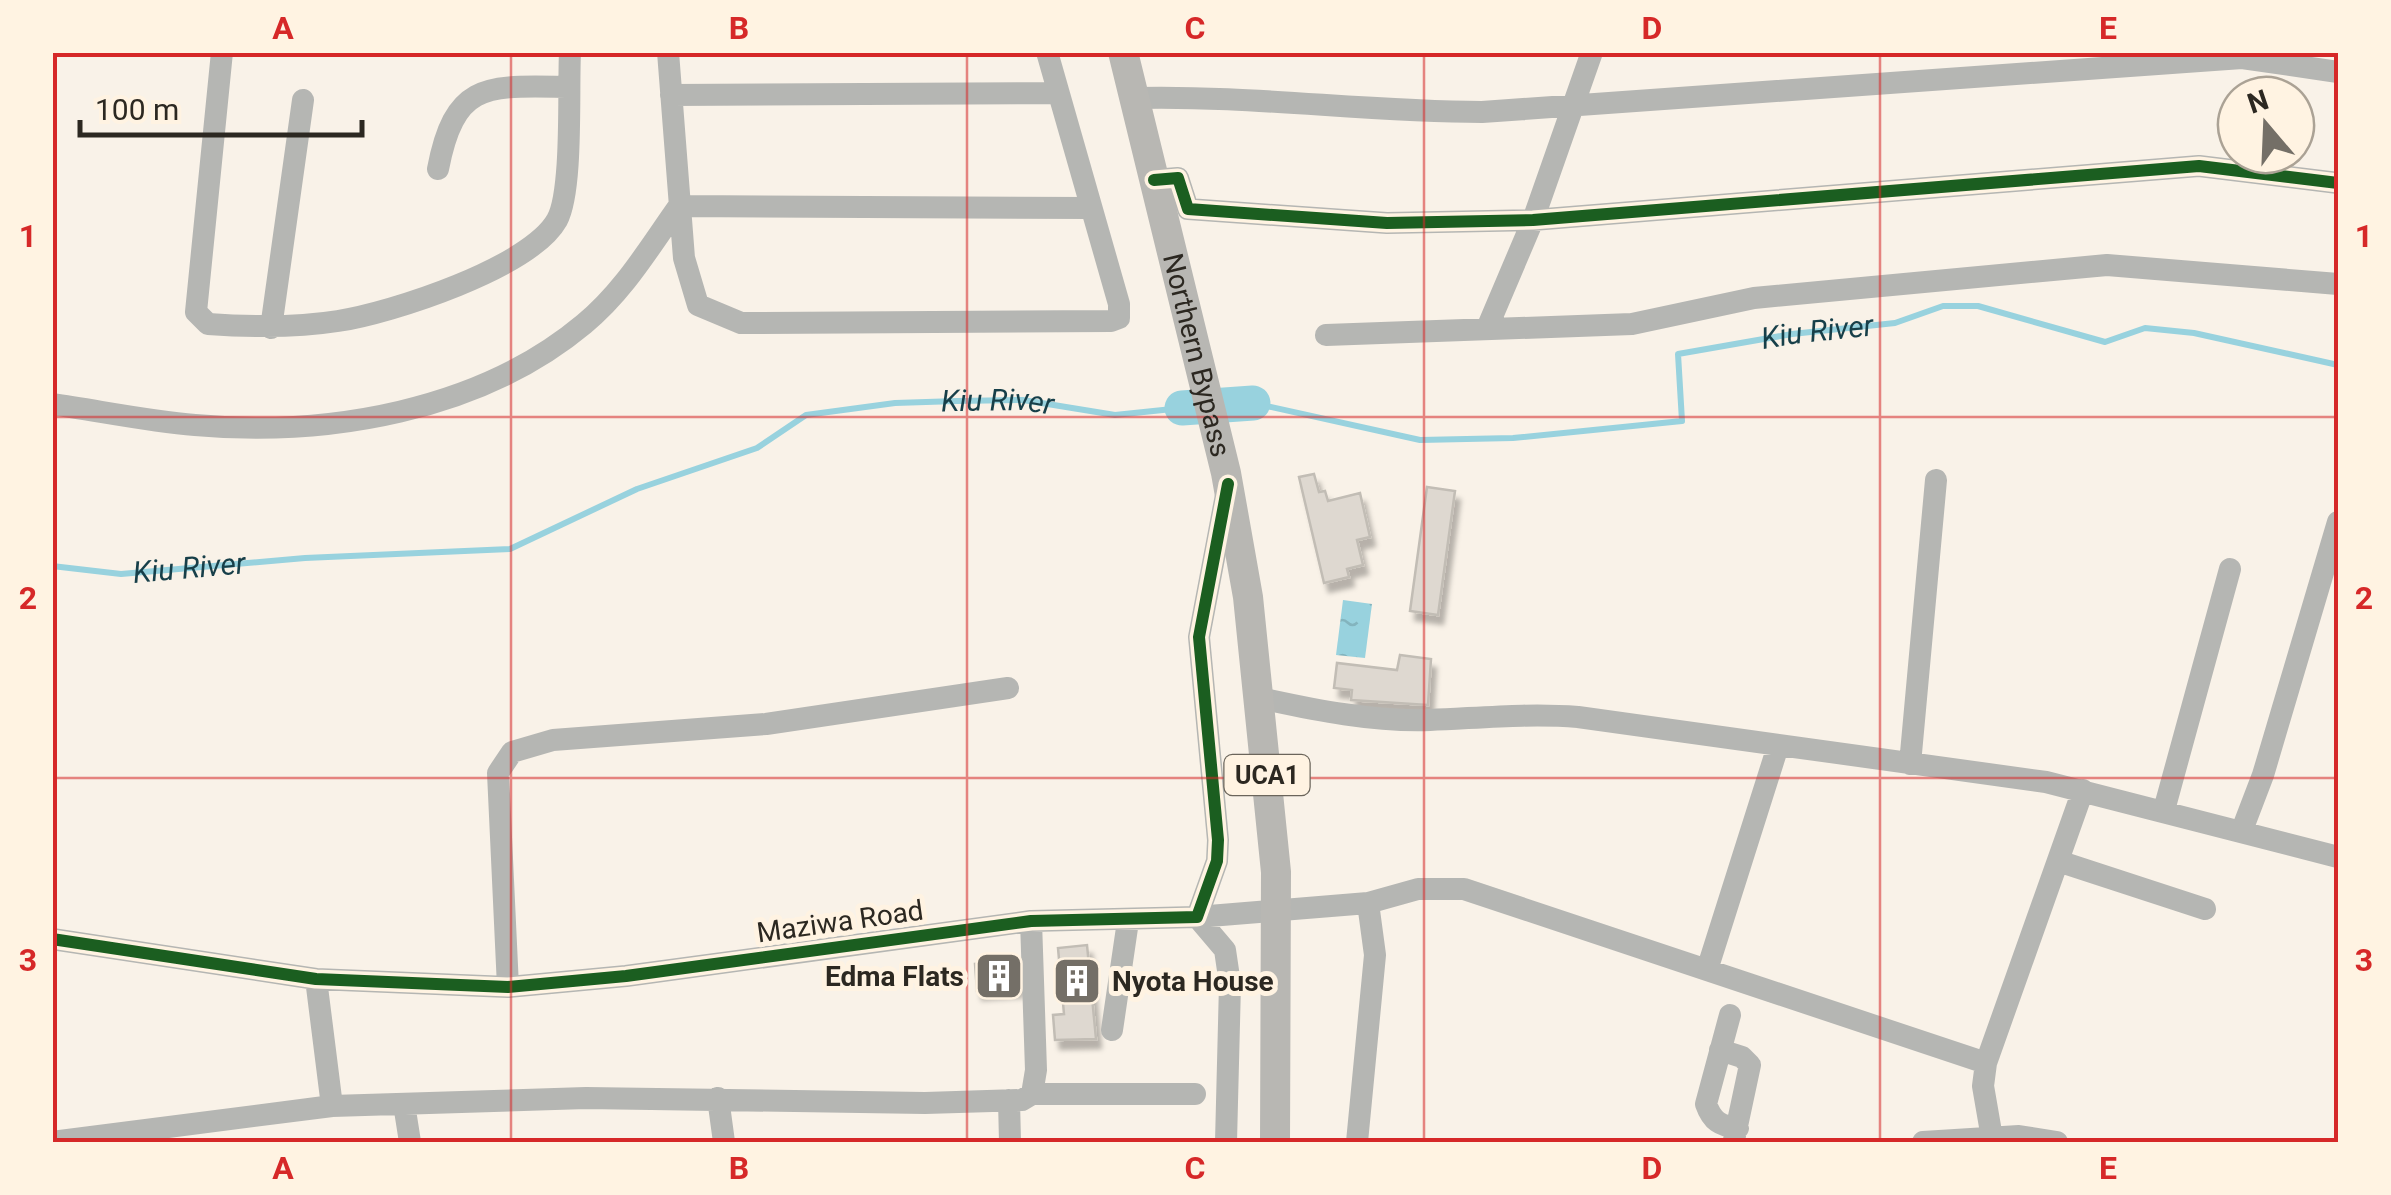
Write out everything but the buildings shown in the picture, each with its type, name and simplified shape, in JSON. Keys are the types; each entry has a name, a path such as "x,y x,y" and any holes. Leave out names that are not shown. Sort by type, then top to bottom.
{"main road":[{"name":"Northern Bypass","path":"1122,52 1228,484 1260,698 1278,947 1275,1142"}],"street":[{"path":"222,52 196,312 208,324 271,328 339,321 407,304 514,256 543,237 563,205 570,52"},
{"path":"668,52 679,206 690,289 698,305 741,323 1119,318 1119,304 1047,52"},
{"path":"1488,326 1533,220 1592,52"},
{"path":"1133,98 1195,97 1396,112 1482,112 2242,58 2338,72"},
{"path":"438,169 445,131 464,104 489,91 514,86 568,87"},
{"path":"672,95 1057,93"},
{"path":"271,328 302,100"},
{"path":"1154,180 1178,178 1188,209 1386,223 1533,220 2199,166 2338,183"},
{"path":"679,206 1092,208"},
{"path":"52,404 196,426 290,427 340,423 453,396 526,364 584,324 637,269 679,206"},
{"path":"1326,336 1488,326 1632,324 1754,298 2107,265 2338,284"},
{"path":"1910,764 1936,480"},
{"path":"1226,1142 1230,984 1224,950 1197,917 1217,861 1218,840 1199,636 1228,484"},
{"path":"2242,830 2263,775 2338,522"},
{"path":"2164,810 2230,569"},
{"path":"508,988 498,773 512,752 553,740 766,724 1008,688"},
{"path":"1260,698 1332,712 1426,720 1523,713 1578,718 1910,764 2083,790 2338,857"},
{"path":"1707,970 1778,746"},
{"path":"1992,1138 1984,1099 1986,1063 2083,790"},
{"path":"2058,861 2206,910"},
{"name":"Maziwa Road","path":"52,939 316,979 508,988 626,976 1031,921 1197,917 1368,902 1418,888 1464,889 1986,1063"},
{"path":"1356,1142 1375,955 1368,902"},
{"path":"1010,1142 1020,1097 1036,1070 1031,921"},
{"path":"1112,1030 1128,921"},
{"path":"316,979 332,1106"},
{"path":"1720,1050 1742,1057 1750,1065 1736,1135 1710,1118 1706,1104 1720,1050 1730,1015"},
{"path":"52,1142 332,1106 1194,1094"},
{"path":"718,1098 724,1142"},
{"path":"404,1104 410,1142"},
{"path":"1922,1142 2019,1136 2057,1142"}],"water":[{"path":"1343,600 1372,604 1365,658 1336,655"}],"waterway":[{"name":"Kiu River","path":"1253,403 1420,440 1513,438 1682,421 1678,354 1792,334 1895,323 1943,306 1978,306 2105,342 2145,328 2194,333 2338,365"},
{"name":"Kiu River","path":"52,566 121,574 305,558 510,549 637,489 757,448 806,415 895,403 957,401 1023,400 1115,415 1182,408"},
{"name":"Kiu River","path":"1182,408 1253,403"}],"cycle path":[{"path":"1154,180 1178,178 1188,209 1387,223 1533,220 2199,166 2338,183"},
{"path":"52,939 316,979 508,987 626,976 1031,921 1197,917 1217,861 1218,840 1199,637 1228,484"}],"place":[{"name":"Edma Flats","path":"999,976"},
{"name":"Nyota House","path":"1077,981"}]}
